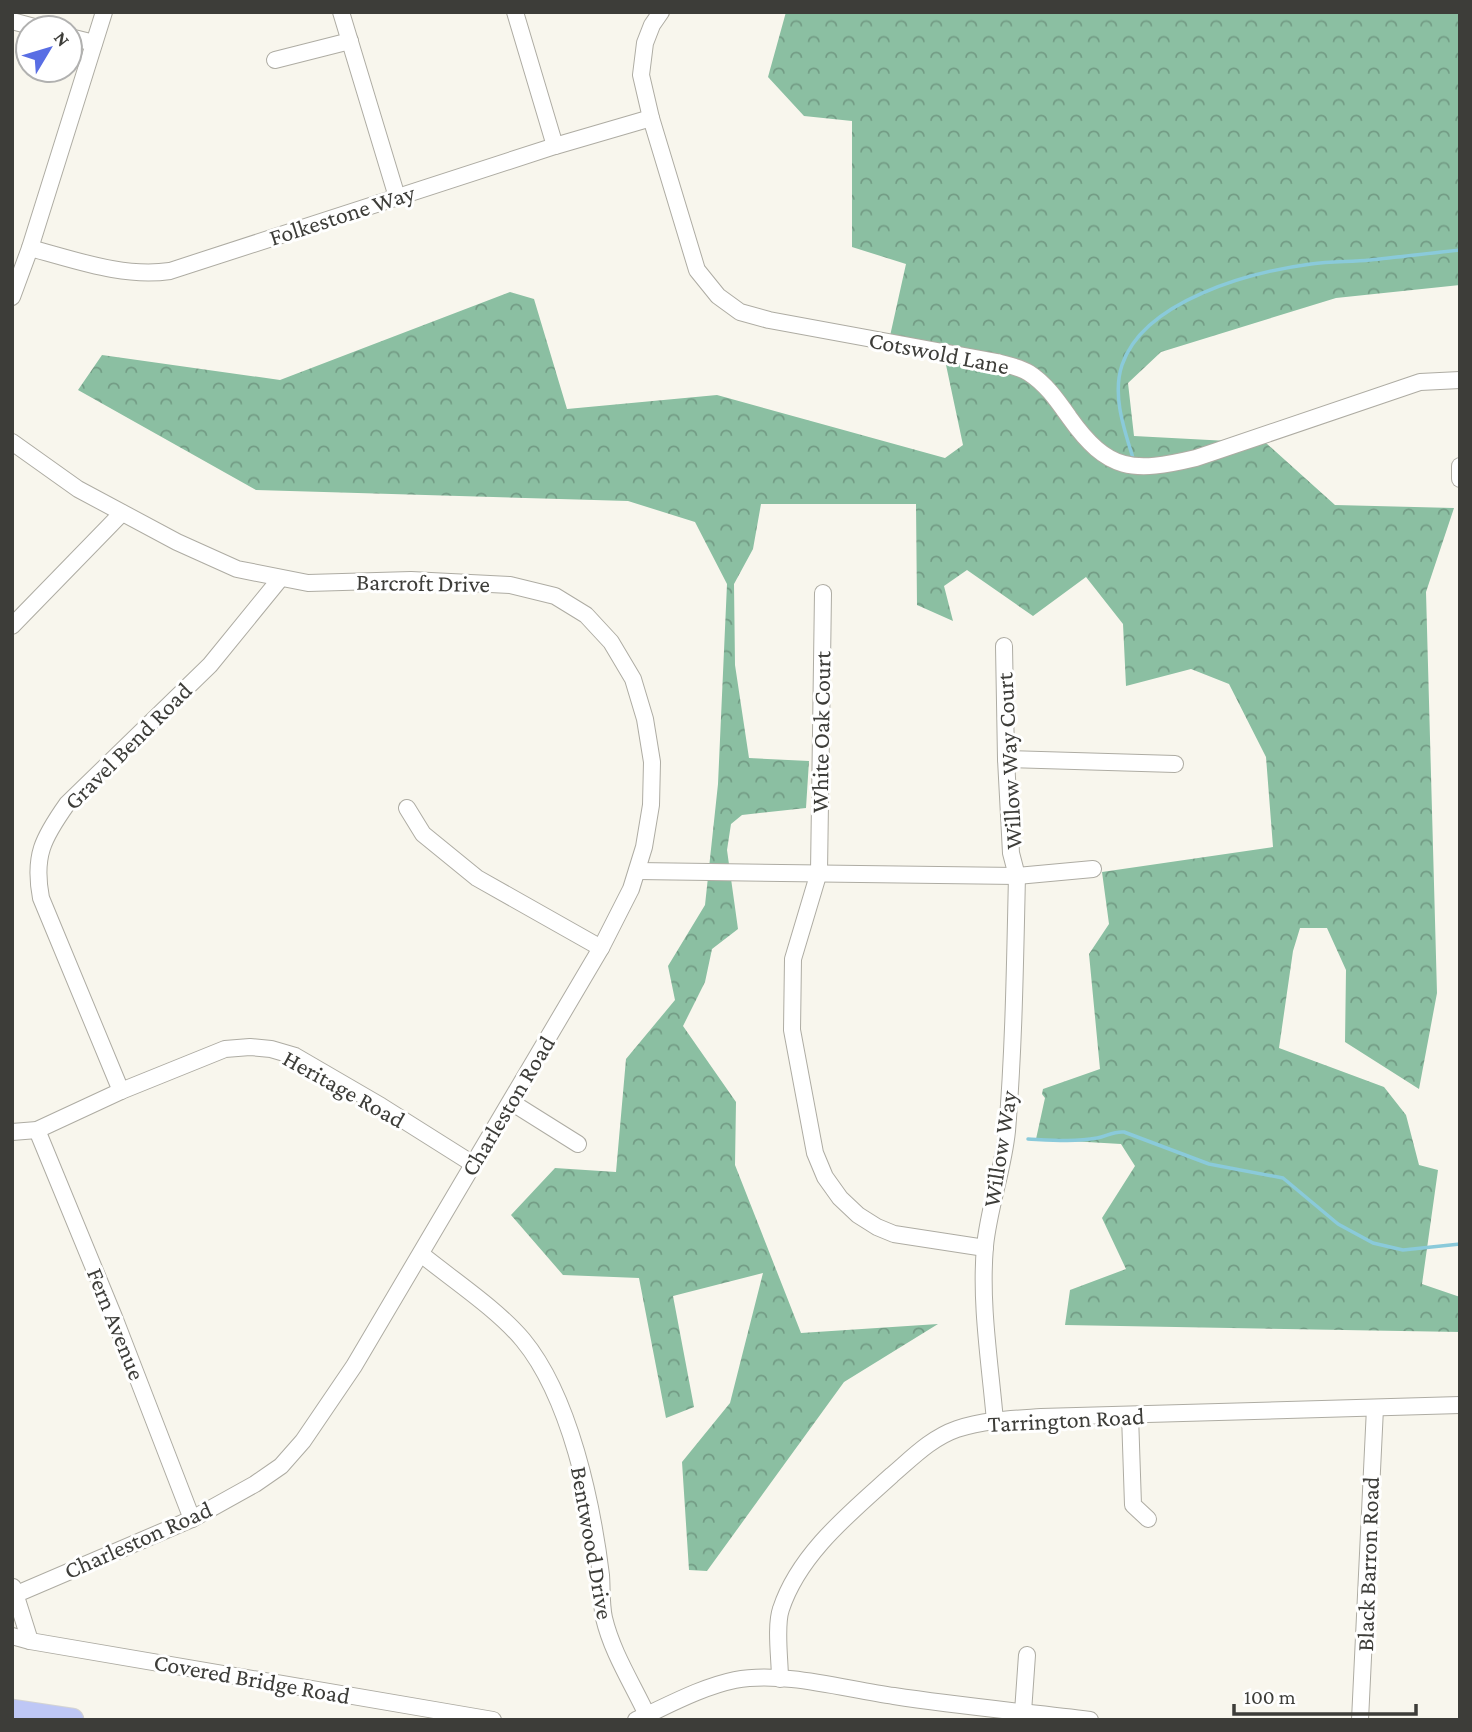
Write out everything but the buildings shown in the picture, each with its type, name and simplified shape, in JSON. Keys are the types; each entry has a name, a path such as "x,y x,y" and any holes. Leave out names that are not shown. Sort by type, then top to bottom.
{"highway":[{"path":"12,1711 72,1720"}],"street":[{"path":"12,297 104,12"},
{"path":"341,12 397,197"},
{"path":"515,12 555,146"},
{"name":"Cotswold Lane","path":"661,12 645,43 641,75 651,118 697,270 718,296 740,312 769,320 998,362 1027,371 1049,389 1084,438 1106,456 1129,466 1158,467 1196,458 1420,382 1460,380"},
{"path":"84,40 94,43"},
{"path":"275,60 350,41"},
{"name":"Folkestone Way","path":"30,248 127,273 170,271 555,146 651,118"},
{"name":"Barcroft Drive","path":"12,442 49,470 122,513 237,569 308,583 411,580 510,584 555,596 586,615 611,642 632,679 645,719 652,762 651,805 637,871"},
{"path":"1460,466 1460,479"},
{"path":"12,626 122,513"},
{"name":"Gravel Bend Road","path":"121,1091 41,898 37,876 39,855 51,827 67,804 210,665 281,579"},
{"name":"White Oak Court","path":"823,593 819,872 793,959 792,1030 815,1153 825,1177 840,1198 858,1215 877,1227 894,1234 985,1248"},
{"name":"Willow Way Court","path":"1004,646 1011,853 1017,876"},
{"path":"1006,759 1175,764"},
{"path":"407,808 423,834 477,878 601,948"},
{"path":"637,871 1017,876 1093,869"},
{"name":"Charleston Road","path":"13,1591 192,1519 273,1472 303,1441 354,1366 511,1102 601,948 631,889 637,871"},
{"name":"Willow Way","path":"995,1421 984,1304 985,1248 1007,1134 1014,1021 1017,876"},
{"name":"Heritage Road","path":"12,1132 37,1130 121,1091 225,1049 250,1047 271,1049 295,1056 473,1164"},
{"path":"511,1102 578,1144"},
{"name":"Fern Avenue","path":"37,1130 114,1317 192,1519"},
{"name":"Bentwood Drive","path":"421,1254 500,1318 522,1339 542,1369 562,1415 583,1476 601,1576 603,1614 641,1717"},
{"name":"Tarrington Road","path":"780,1679 779,1613 792,1583 829,1533 920,1451 957,1429 995,1421 1041,1417 1460,1405"},
{"name":"Black Barron Road","path":"1360,1720 1375,1408"},
{"path":"1130,1415 1133,1505 1148,1519"},
{"path":"13,1591 30,1641"},
{"name":"Covered Bridge Road","path":"12,1636 493,1720"},
{"path":"1023,1712 1027,1655"},
{"path":"641,1717 709,1688 756,1678 1090,1720"}],"green space":[{"path":"786,12 1460,12 1460,285 1336,298 1161,352 1128,383 1134,436 1266,443 1335,505 1454,508 1426,592 1437,993 1419,1089 1345,1042 1346,970 1327,928 1300,928 1293,951 1279,1048 1384,1087 1406,1115 1419,1165 1438,1170 1422,1284 1460,1297 1460,1332 1065,1325 1070,1290 1126,1269 1102,1218 1135,1166 1121,1144 1036,1139 1045,1098 1043,1089 1100,1069 1089,954 1109,924 1102,872 1273,847 1266,757 1229,684 1191,669 1126,686 1123,624 1086,577 1033,616 967,570 944,586 953,621 917,605 916,504 761,504 753,549 734,584 735,665 749,758 809,761 806,808 742,815 731,824 727,850 738,929 712,949 705,982 683,1026 736,1102 735,1165 801,1333 938,1324 844,1382 707,1571 689,1570 682,1462 730,1403 763,1273 673,1296 694,1407 666,1418 639,1278 563,1275 511,1215 555,1168 616,1172 626,1059 675,1000 668,966 705,905 718,784 727,584 695,522 628,501 256,490 78,390 102,355 280,380 510,292 534,299 567,409 717,395 945,458 963,445 942,346 890,336 906,264 852,247 852,121 804,116 768,77"}],"waterway":[{"path":"1133,458 1119,400 1122,365 1134,342 1152,323 1176,307 1231,282 1287,268 1460,250"},
{"path":"1028,1139 1080,1140 1124,1132 1209,1164 1283,1178 1338,1224 1373,1243 1403,1250 1460,1244"}]}
